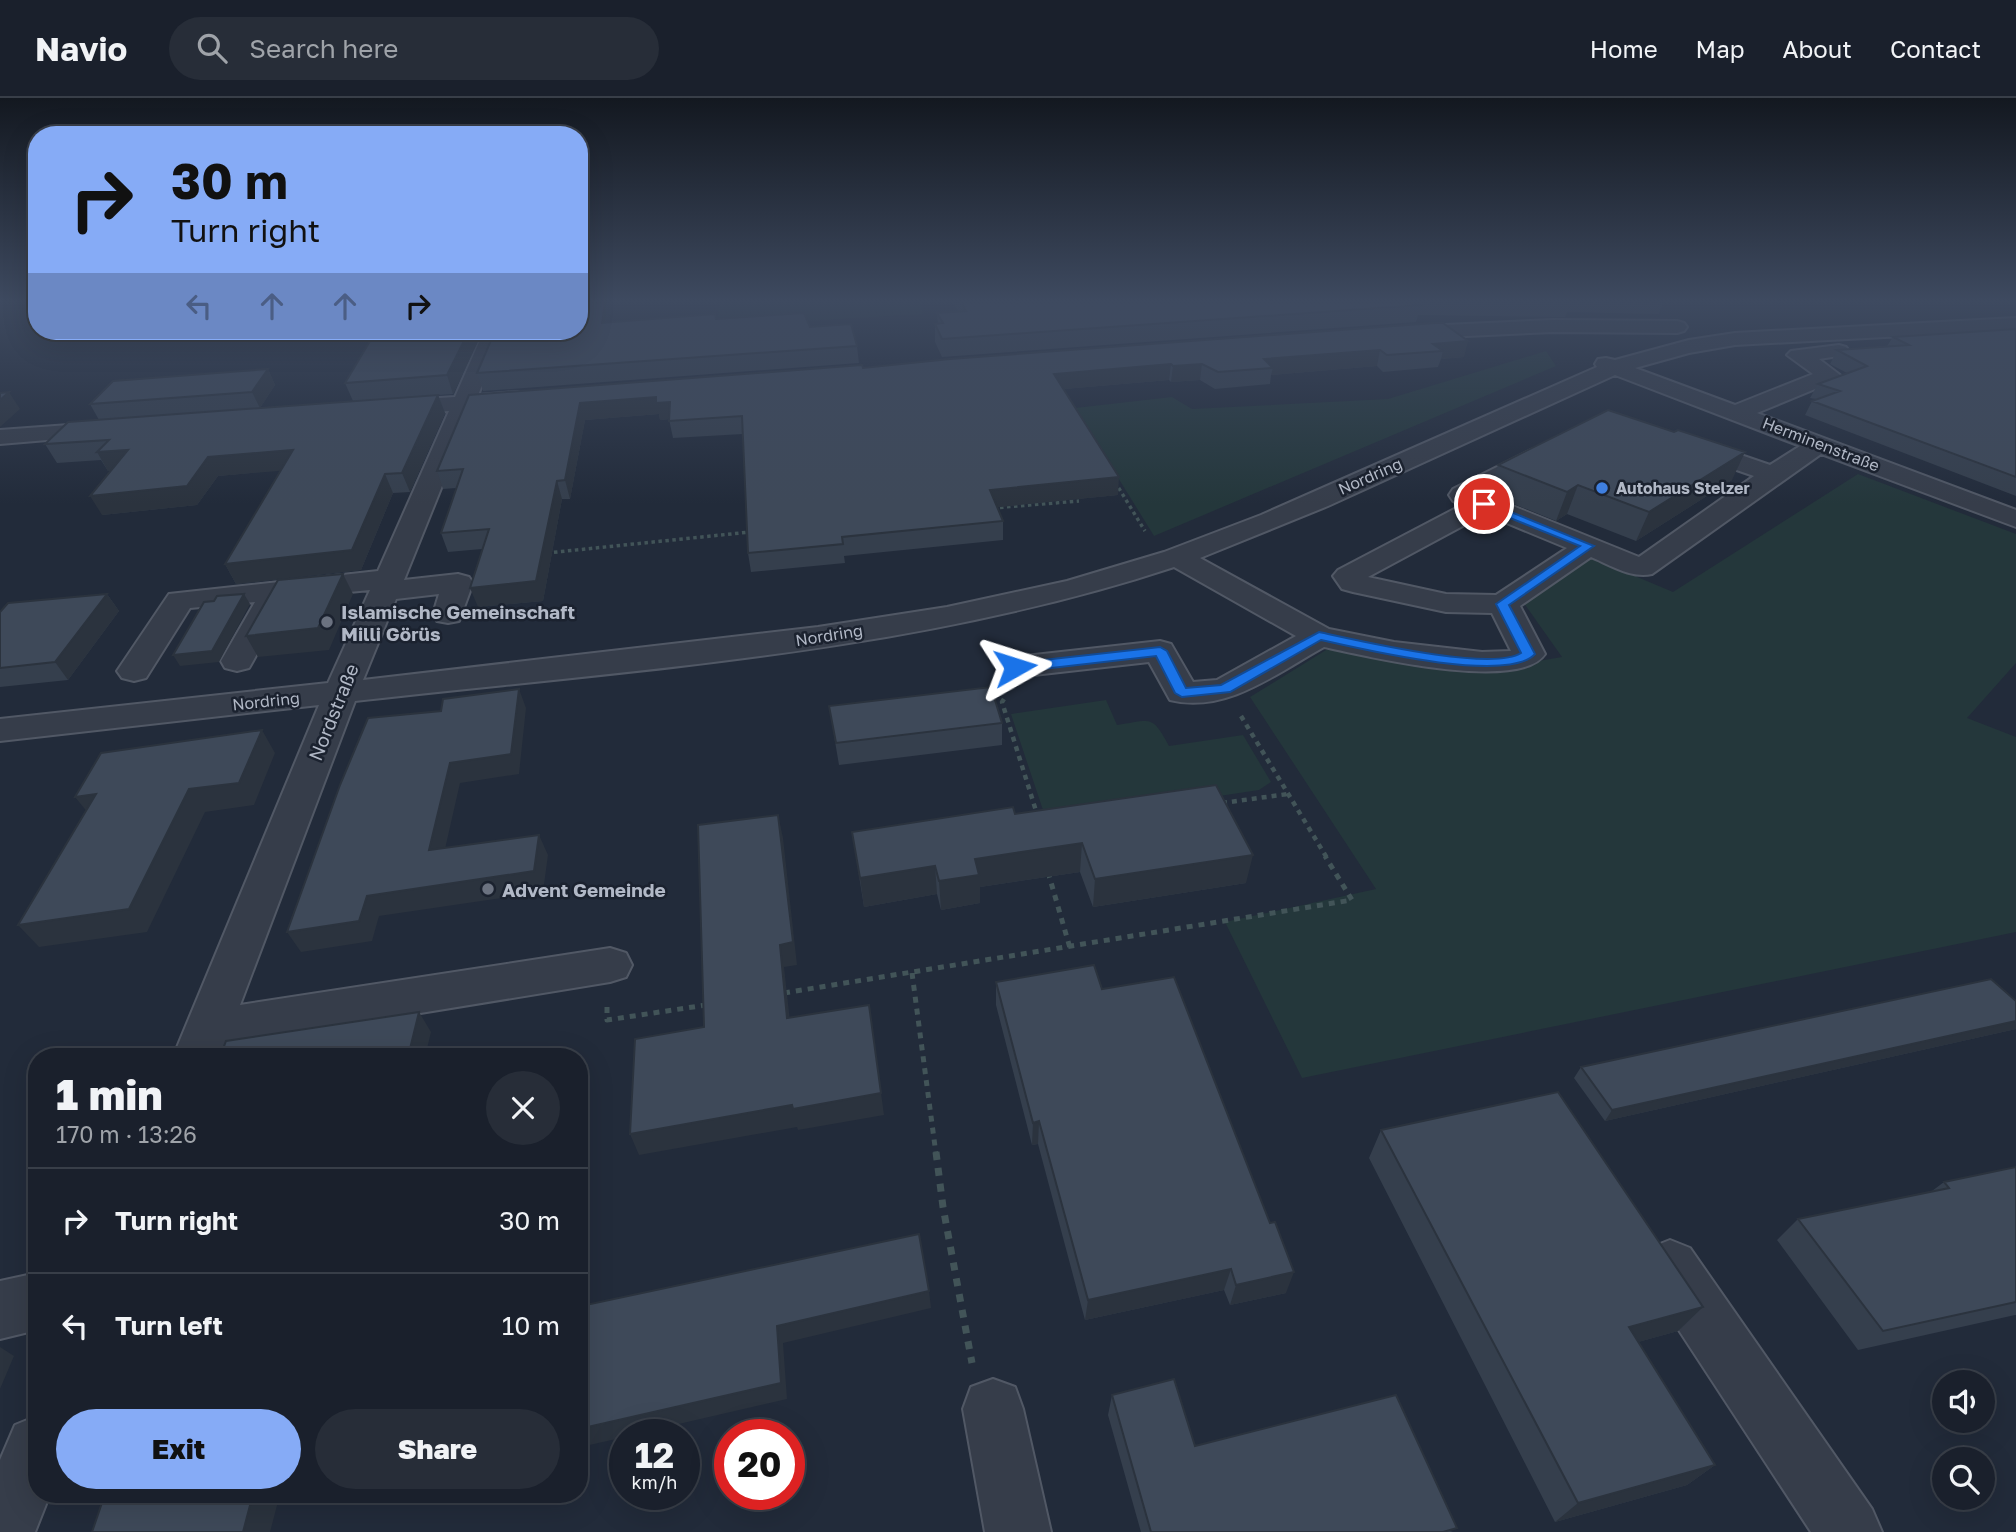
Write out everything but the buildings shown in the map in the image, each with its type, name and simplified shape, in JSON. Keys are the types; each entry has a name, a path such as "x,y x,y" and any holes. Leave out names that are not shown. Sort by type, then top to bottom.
{"street":[{"name":"Nordstraße","path":"202,1043 341,692 478,370"},
{"name":"Nordring","path":"0,730 752,647 906,624 1078,587 1171,559 1238,535 1608,370"},
{"name":"Herminenstraße","path":"1623,370 1936,488 1981,508 2016,519"},
{"path":"1737,413 1829,375 1821,370"},
{"path":"372,410 533,398"},
{"path":"0,438 133,428"},
{"path":"1673,439 1773,474"},
{"path":"1561,444 1462,495 1642,568 1773,474 1820,444"},
{"path":"1484,504 1348,576 1353,583 1446,603 1503,604 1588,546"},
{"path":"1171,559 1319,636 1394,652 1482,662 1520,660 1529,654 1503,604"},
{"path":"134,671 180,600 386,585 463,572 448,614"},
{"path":"237,661 276,591"},
{"path":"1015,667 1160,651 1182,693 1225,689 1319,636"},
{"path":"202,1043 610,965"},
{"path":"1643,1226 1849,1532"},
{"path":"0,1310 28,1303"},
{"path":"993,1409 1018,1532"},
{"path":"2,1532 28,1469"}],"path":[{"path":"1109,472 1171,559"},
{"path":"985,509 1079,501"},
{"path":"463,572 751,532"},
{"path":"1015,667 1002,702 1038,816"},
{"path":"779,993 1070,948 1352,900 1225,689"},
{"path":"1219,804 1288,794"},
{"path":"1047,869 1070,948"},
{"path":"610,965 607,1020 713,1004"},
{"path":"912,973 943,1207 976,1384 993,1409"}],"green space":[{"path":"1484,370 1547,370 1154,536 1075,408 1172,397 1192,409 1388,399"},
{"path":"1858,474 2016,534 2016,663 1967,718 2016,737 2016,932 1302,1078 1225,922 1376,889 1250,697 1339,642 1486,670 1562,657 1521,599 1585,555 1673,592"},
{"path":"1106,700 1117,725 1144,721 1154,724 1169,746 1243,735 1271,782 1259,790 1047,822 1011,714"}],"place":[{"name":"Autohaus Stelzer","path":"1602,488"},
{"name":"Islamische Gemeinschaft Milli Görüs","path":"327,622"},
{"name":"Advent Gemeinde","path":"488,889"}],"route":[{"path":"1015,667 1160,651 1182,693 1225,689 1319,636 1394,652 1482,662 1520,660 1529,654 1503,604 1588,546 1484,504"}]}
